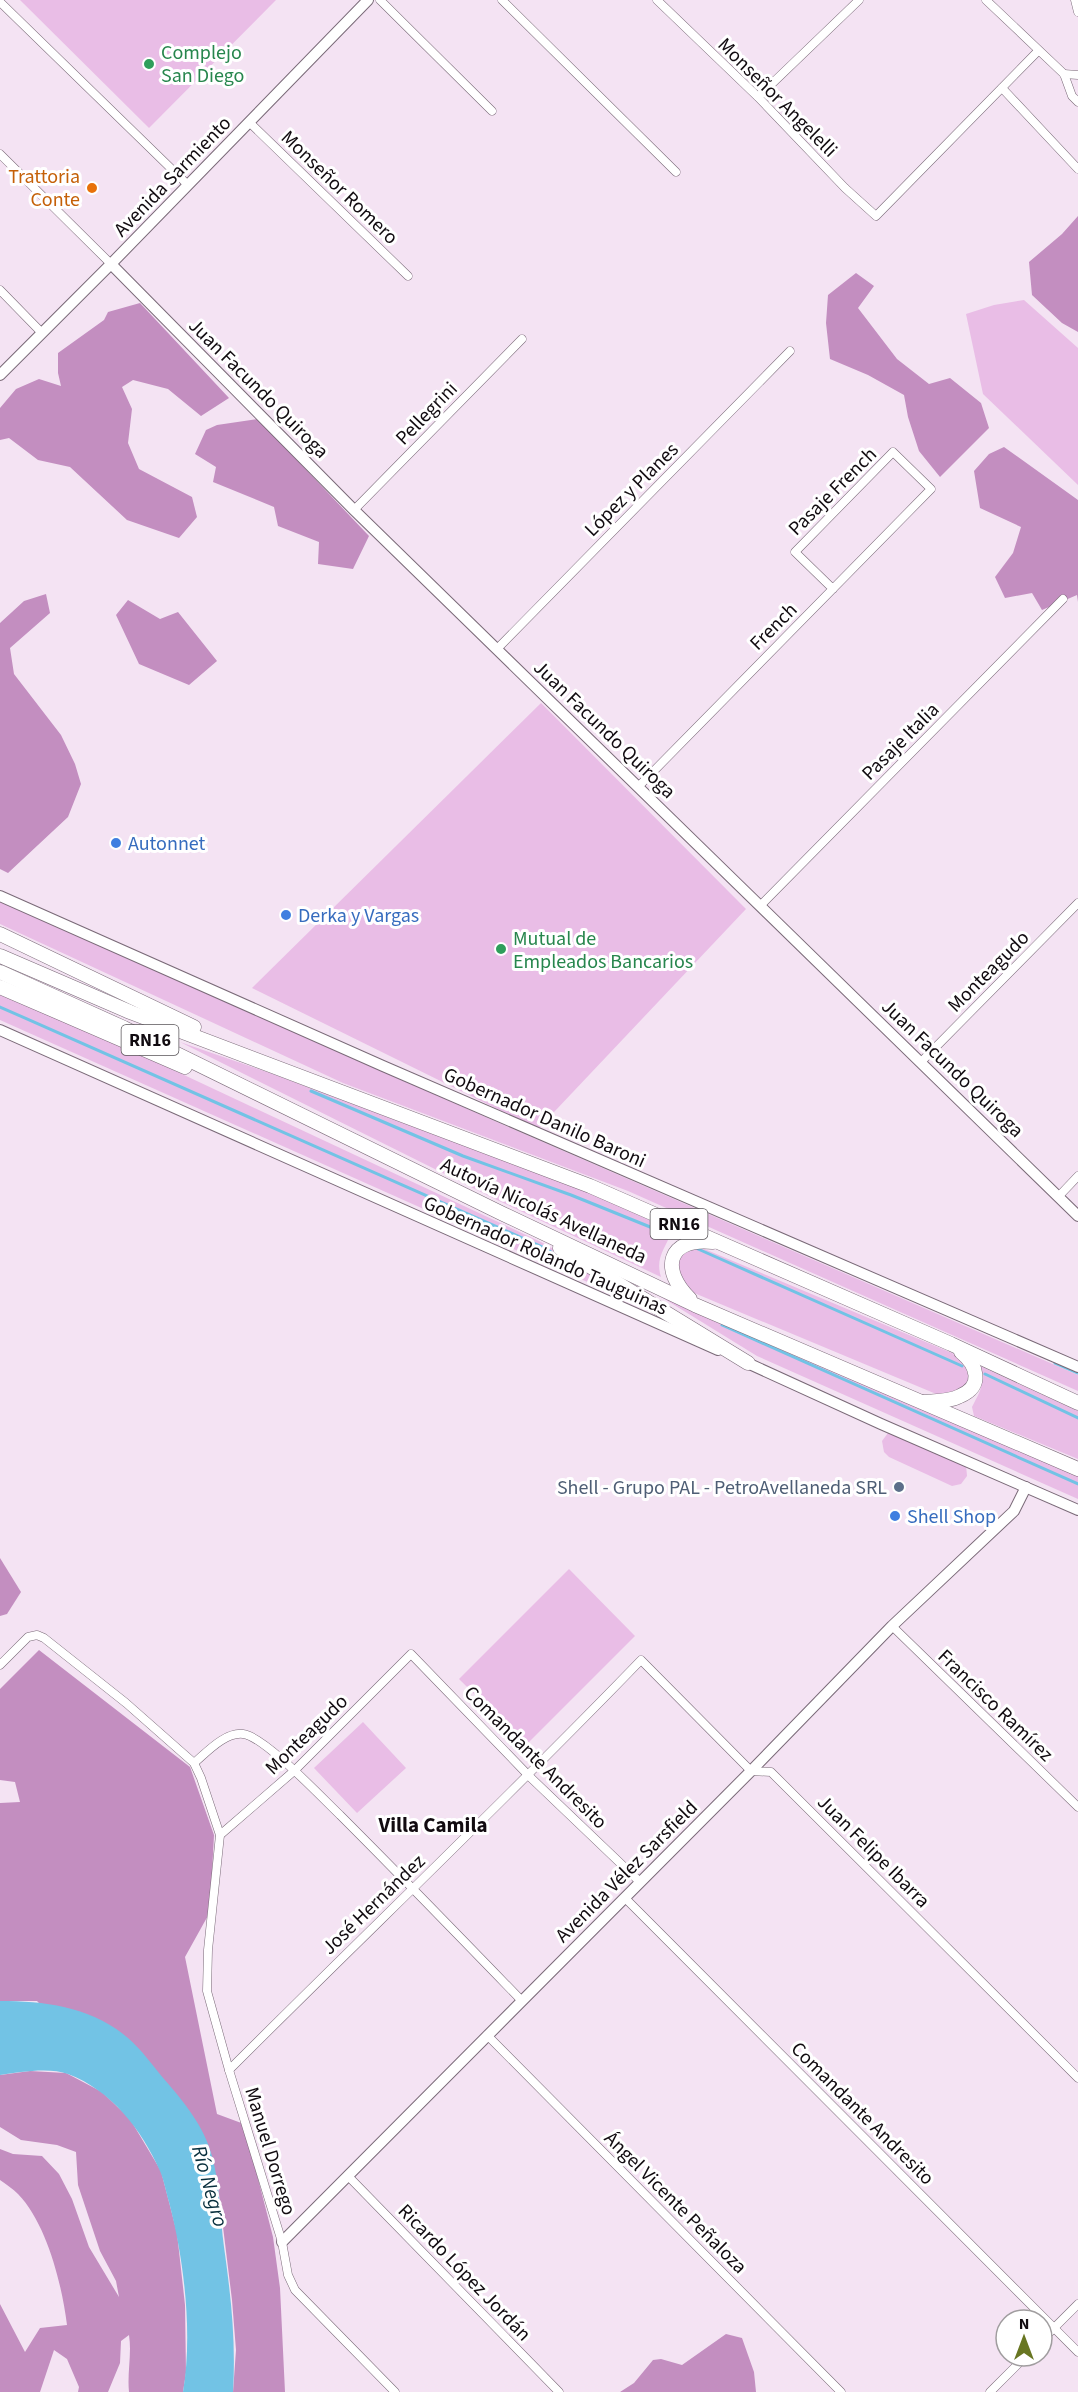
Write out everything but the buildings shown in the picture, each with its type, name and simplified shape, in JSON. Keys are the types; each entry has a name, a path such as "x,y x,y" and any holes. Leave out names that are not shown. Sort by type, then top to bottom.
{"highway":[{"path":"0,934 272,1064"},
{"name":"Autovía Nicolás Avellaneda","path":"0,956 130,1012 590,1186 727,1244 1078,1403"},
{"name":"Autovía Nicolás Avellaneda","path":"0,972 124,1028 501,1213 695,1305 1078,1469"},
{"path":"0,987 164,1058 297,1112"},
{"path":"501,1213 748,1363"},
{"path":"695,1305 682,1292 674,1279 672,1264 675,1254 682,1245 692,1241 727,1244"},
{"path":"921,1403 960,1397 969,1391 974,1382 976,1373 971,1360 951,1344"}],"street":[{"name":"Avenida Sarmiento","path":"0,375 368,0"},
{"path":"381,0 492,111"},
{"path":"502,0 675,172"},
{"name":"Monseñor Angelelli","path":"657,0 758,97 845,188 876,216 1002,88"},
{"path":"758,97 860,0"},
{"path":"986,0 1064,74 1072,96 1078,102"},
{"path":"1075,0 1078,12"},
{"path":"0,2 188,185"},
{"path":"1038,51 1002,88 1078,169"},
{"path":"1064,74 1078,75"},
{"name":"Monseñor Romero","path":"249,122 408,276"},
{"path":"0,154 111,264"},
{"name":"Juan Facundo Quiroga","path":"111,264 354,510 1078,1216"},
{"path":"0,290 42,333"},
{"name":"Pellegrini","path":"354,510 522,339"},
{"name":"López y Planes","path":"496,649 790,351"},
{"name":"Pasaje French","path":"833,589 795,552 893,452 931,489"},
{"name":"French","path":"638,786 931,489"},
{"name":"Pasaje Italia","path":"760,906 1063,599"},
{"name":"Gobernador Danilo Baroni","path":"0,896 383,1066 1078,1367"},
{"name":"Monteagudo","path":"921,1062 1078,903"},
{"name":"Gobernador Rolando Tauguinas","path":"0,1030 1078,1510"},
{"path":"1059,1196 1078,1176"},
{"name":"Avenida Vélez Sarsfield","path":"282,2242 751,1771 892,1626 1014,1511 1026,1486"},
{"name":"Francisco Ramírez","path":"892,1626 1078,1808"},
{"path":"0,1665 28,1637 37,1635 44,1638 126,1703 194,1763 220,1835 208,1950 207,1991 229,2070"},
{"name":"Monteagudo","path":"220,1835 294,1771 411,1654"},
{"name":"Comandante Andresito","path":"411,1654 529,1776 640,1882"},
{"name":"Juan Felipe Ibarra","path":"641,1660 751,1771 771,1772 1078,2078"},
{"name":"José Hernández","path":"229,2070 413,1887 529,1776 641,1660"},
{"path":"194,1763 229,1735 240,1733 251,1735 294,1771 413,1887 521,2000"},
{"name":"Comandante Andresito","path":"625,1898 1034,2308"},
{"name":"Ángel Vicente Peñaloza","path":"487,2035 841,2392"},
{"name":"Manuel Dorrego","path":"229,2070 282,2242"},
{"name":"Ricardo López Jordán","path":"348,2176 559,2392"},
{"path":"282,2242 288,2275 295,2290 395,2392"},
{"path":"1054,2328 1078,2304"},
{"name":"Comandante Andresito","path":"1054,2328 1078,2352"},
{"path":"990,2392 1014,2368"}],"shaded area":[{"name":"Complejo San Diego","path":"20,0 276,0 149,128"},
{"path":"1078,216 1078,332 1062,323 1032,295 1029,262 1062,234"},
{"path":"856,273 874,286 858,308 897,359 929,384 950,378 981,403 989,428 940,477 919,451 908,417 904,395 868,375 830,359 826,323 828,295"},
{"path":"1024,300 1078,348 1078,485 983,394 966,314 994,305"},
{"path":"140,303 229,398 201,416 168,389 133,380 122,387 132,409 128,443 139,469 192,497 197,517 179,538 127,520 70,467 38,460 9,438 0,440 0,408 16,389 39,379 61,386 58,373 58,353 104,320 108,312"},
{"path":"258,419 369,536 353,569 318,564 319,542 278,526 274,507 213,482 216,467 195,454 206,430 217,425"},
{"path":"1004,447 1078,500 1078,602 1077,595 1042,610 1032,593 1005,598 995,577 1013,553 1021,527 980,508 974,471 989,454"},
{"path":"46,594 50,613 10,648 14,674 61,735 75,764 81,784 68,817 8,873 0,869 0,623 24,601"},
{"path":"128,600 160,619 178,612 217,661 189,685 139,664 116,615"},
{"name":"Mutual de Empleados Bancarios","path":"541,703 746,909 538,1129 252,988"},
{"path":"0,902 1078,1375 1078,1391 628,1191 343,1083 0,924"},
{"path":"0,994 167,1067 541,1242 713,1338 0,1020"},
{"path":"180,1042 270,1073 585,1191 667,1228 671,1233 661,1254 659,1270 661,1277 497,1200"},
{"path":"695,1248 702,1248 952,1353 967,1370 966,1386 959,1391 941,1396 687,1290 681,1284 678,1262 682,1255"},
{"path":"645,1287 867,1386 1078,1475 1078,1499 757,1356"},
{"path":"978,1365 1078,1411 1078,1459 974,1416 972,1407 982,1383"},
{"path":"888,1433 966,1465 967,1476 961,1484 952,1486 889,1457 884,1452 882,1441"},
{"path":"0,1558 21,1592 7,1614 0,1616"},
{"path":"569,1569 635,1636 526,1745 459,1679"},
{"path":"39,1650 190,1767 214,1835 210,1912 185,1957 217,2114 244,2124 273,2237 280,2288 285,2392 233,2392 236,2350 218,2186 37,2001 0,2001 0,1803 20,1802 15,1782 0,1780 0,1689"},
{"path":"363,1722 406,1768 357,1813 314,1768"},
{"path":"30,2071 66,2073 102,2092 130,2119 161,2171 177,2233 185,2305 186,2373 183,2392 129,2392 129,2335 121,2341 120,2363 108,2392 78,2392 79,2387 67,2359 54,2350 40,2392 0,2392 0,2304 25,2352 40,2328 67,2325 57,2274 45,2238 28,2207 16,2192 0,2180 0,2149 13,2154 42,2156 59,2174 72,2199 89,2247 119,2297 116,2281 100,2251 78,2185 76,2152 57,2145 21,2140 0,2127 0,2075"},
{"path":"726,2334 742,2338 754,2372 756,2392 620,2392 634,2383 653,2360 661,2359 682,2365"}],"water":[{"name":"Río Negro","path":"0,2001 34,2002 68,2008 99,2019 114,2028 143,2053 199,2125 212,2156 218,2190 232,2319 233,2392 183,2392 187,2321 183,2272 163,2178 153,2156 123,2113 98,2090 84,2081 68,2074 52,2071 0,2075"}],"waterway":[{"path":"0,1007 547,1249 562,1261"},
{"path":"311,1091 463,1156 571,1195 665,1233"},
{"path":"698,1249 962,1366"},
{"path":"722,1325 1078,1484"},
{"path":"1055,1363 1078,1373"},
{"path":"985,1374 1078,1418"}],"place":[{"name":"Complejo San Diego","path":"149,64"},
{"name":"Trattoria Conte","path":"92,188"},
{"name":"Autonnet","path":"116,843"},
{"name":"Derka y Vargas","path":"286,915"},
{"name":"Mutual de Empleados Bancarios","path":"501,949"},
{"name":"Shell - Grupo PAL - PetroAvellaneda SRL","path":"899,1487"},
{"name":"Shell Shop","path":"895,1516"}],"district":[{"name":"Villa Camila","path":"433,1825"}]}
